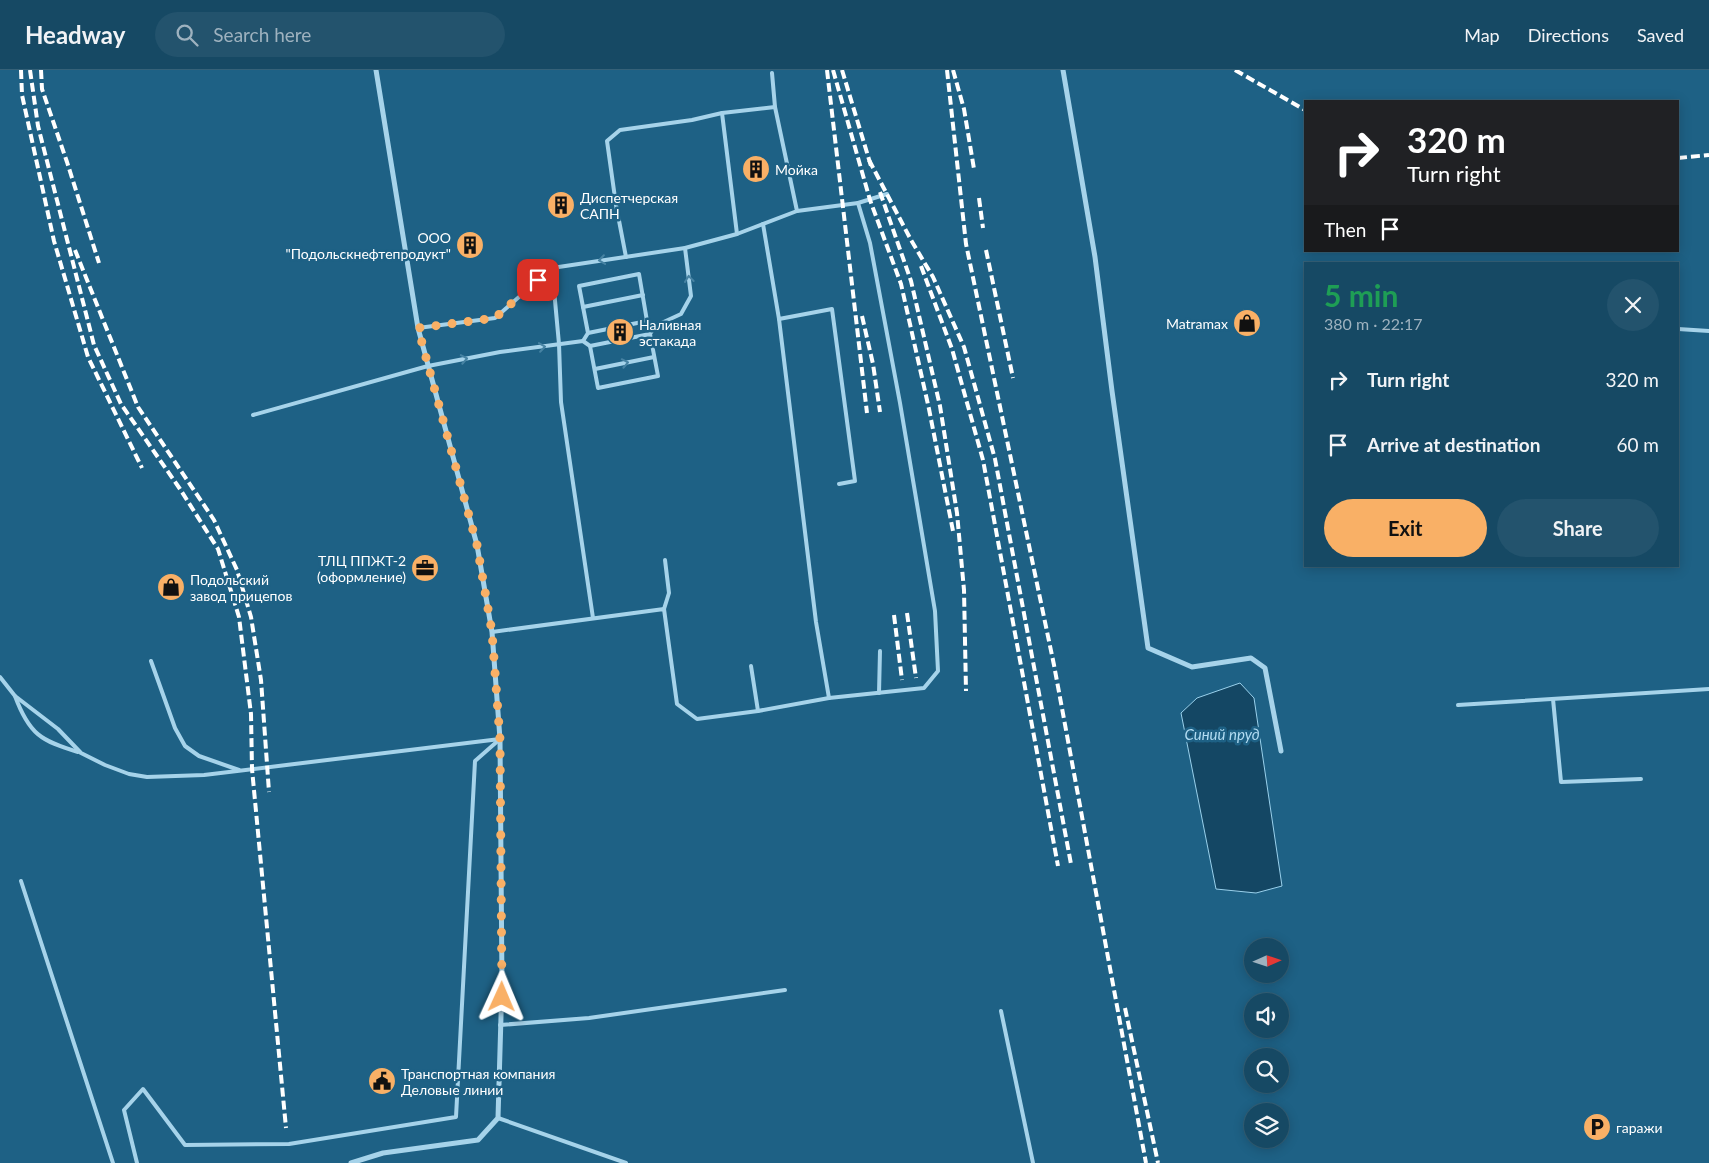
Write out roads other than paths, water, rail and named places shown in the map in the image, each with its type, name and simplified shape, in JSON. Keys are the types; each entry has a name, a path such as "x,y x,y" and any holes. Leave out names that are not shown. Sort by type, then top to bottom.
{"street":[{"path":"351,1163 383,1153 478,1140 498,1118 502,983 500,739 492,632 477,545 418,328 376,70"},
{"path":"1063,70 1095,257 1148,648 1192,667 1251,658 1265,668 1281,751"}],"lane":[{"path":"772,73 774,107 797,211"},
{"path":"626,257 607,141 620,130 692,120 722,113 774,107"},
{"path":"722,113 737,234"},
{"path":"418,328 495,318 552,268 685,248 737,234 797,211 858,203 887,194"},
{"path":"665,560 669,593 664,609 676,704 697,719 758,711 828,698 924,688 938,671 935,611 902,413 870,243 858,203"},
{"path":"763,224 779,319 816,622 828,698"},
{"path":"253,416 428,366 500,352 583,341 590,346 598,388 658,376 650,334 655,326 681,314 690,296 685,248"},
{"path":"552,268 559,344 561,402 593,618"},
{"path":"583,341 588,333 579,286 639,274 647,321"},
{"path":"583,307 643,295"},
{"path":"779,319 832,309 855,481 839,484"},
{"path":"588,333 647,321 655,326"},
{"path":"1679,329 1709,331"},
{"path":"590,346 650,334"},
{"path":"595,369 654,357"},
{"path":"492,632 664,609"},
{"path":"878,693 880,651"},
{"path":"151,661 175,728 185,746 198,756 241,770"},
{"path":"751,666 758,711"},
{"path":"0,677 15,696 58,729 81,753"},
{"path":"1458,705 1709,689"},
{"path":"15,696 23,717 34,732 53,745 81,753 129,774 147,777 173,777 241,770 500,739"},
{"path":"1553,699 1561,782 1641,779"},
{"path":"137,1163 124,1110 143,1089 185,1145 289,1144 456,1117 475,761 500,739"},
{"path":"21,881 113,1163"},
{"path":"500,1025 589,1018 785,990"},
{"path":"1001,1011 1033,1163"},
{"path":"498,1118 626,1163"}],"water":[{"name":"Синий пруд","path":"1240,683 1254,698 1282,886 1256,893 1216,889 1181,713 1197,698"}],"railway":[{"path":"21,70 22,95 54,241 88,357 142,468"},
{"path":"30,70 38,126 94,345 121,404 180,489 218,549 239,617 251,714 252,769 286,1128"},
{"path":"41,70 42,89 99,263"},
{"path":"827,70 867,413"},
{"path":"833,70 870,200 901,284 929,409 953,531"},
{"path":"842,70 871,166"},
{"path":"947,70 966,244 1054,665 1146,1163"},
{"path":"953,70 964,109 974,169"},
{"path":"1235,70 1304,109"},
{"path":"1679,158 1709,155"},
{"path":"869,160 911,240 933,277 964,347 995,459 1071,864"},
{"path":"880,192 911,281 940,406 957,513 964,590 966,691"},
{"path":"979,198 983,228"},
{"path":"75,250 138,407 214,520 237,570 251,617 261,680 269,792"},
{"path":"986,250 1013,378"},
{"path":"921,266 952,349 983,460 1058,866"},
{"path":"862,316 873,364 880,412"},
{"path":"907,613 916,678"},
{"path":"894,615 902,680"},
{"path":"1125,1008 1158,1163"}],"place":[{"name":"Мойка","path":"756,169"},
{"name":"Диспетчерская САПН","path":"561,205"},
{"name":"ООО \"Подольскнефтепродукт\"","path":"470,245"},
{"name":"Matramax","path":"1247,323"},
{"name":"Наливная эстакада","path":"620,332"},
{"name":"ТЛЦ ППЖТ-2 (оформление)","path":"425,568"},
{"name":"Подольский завод прицепов","path":"171,587"},
{"name":"Транспортная компания Деловые линии","path":"382,1081"},
{"name":"гаражи","path":"1597,1127"}]}
